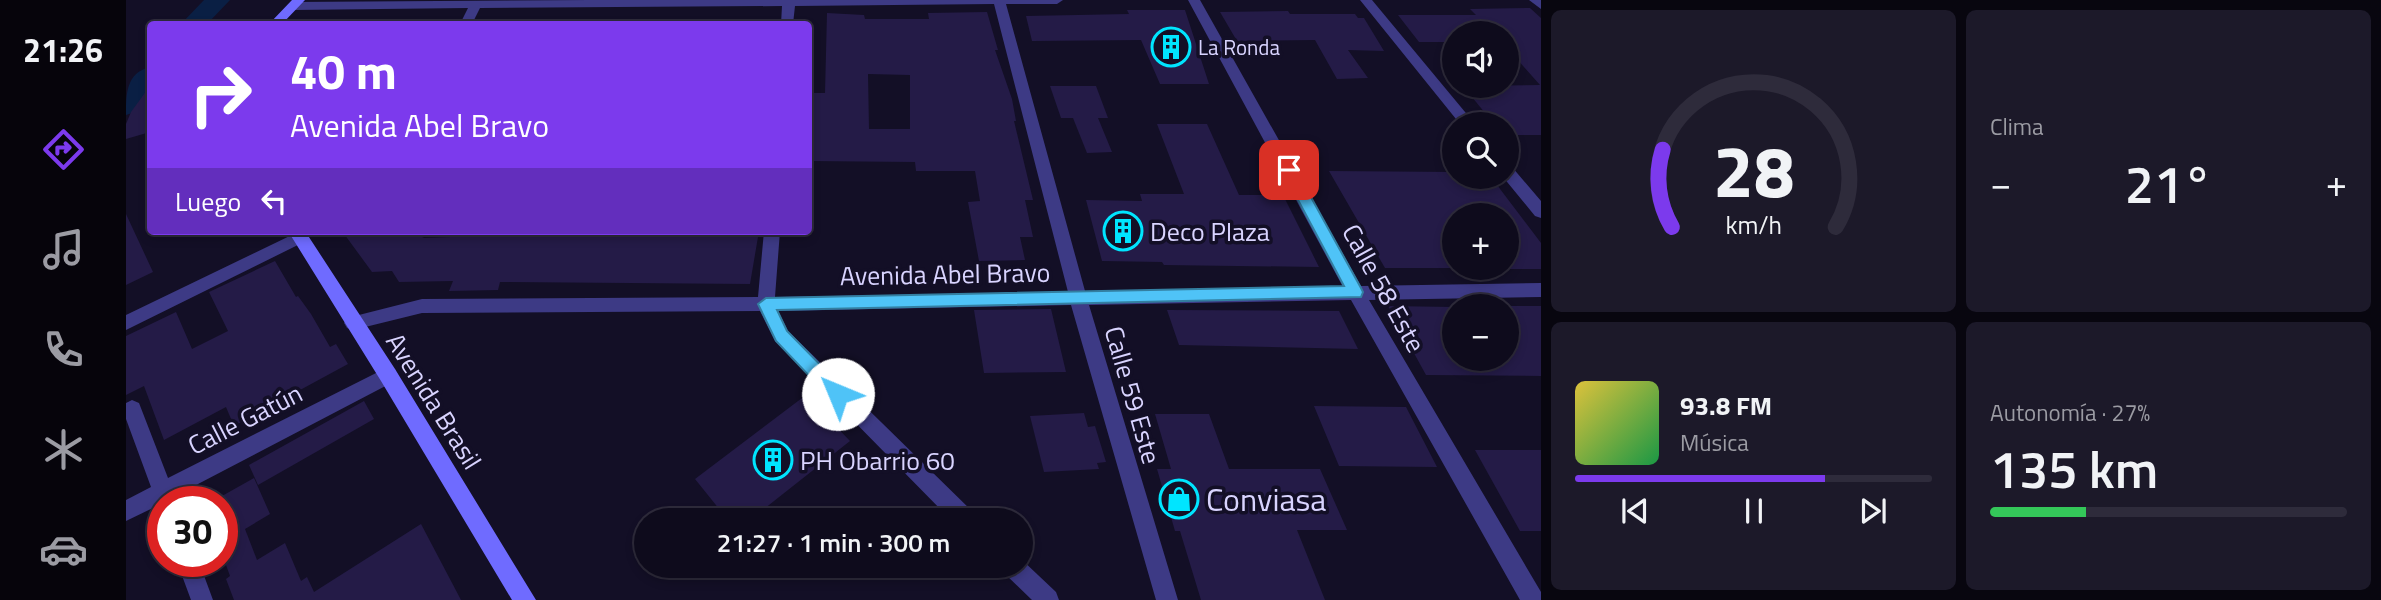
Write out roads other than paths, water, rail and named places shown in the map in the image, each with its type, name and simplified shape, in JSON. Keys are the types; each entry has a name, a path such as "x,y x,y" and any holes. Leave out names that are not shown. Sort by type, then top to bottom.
{"main road":[{"path":"278,21 296,3"},
{"name":"Avenida Brasil","path":"299,235 388,375 525,600"}],"street":[{"name":"Calle 59 Este","path":"999,0 1078,298 1167,600"},
{"path":"296,3 475,6 582,2 1056,0"},
{"name":"Calle 58 Este","path":"1194,0 1355,292 1533,600"},
{"path":"1366,0 1458,112"},
{"path":"1535,0 1541,5"},
{"path":"787,21 789,2"},
{"path":"468,21 475,6"},
{"path":"1519,185 1541,212"},
{"path":"126,323 296,235"},
{"path":"772,235 766,304 782,336 801,358 954,508"},
{"name":"Avenida Abel Bravo","path":"353,323 422,306 766,304 1541,290"},
{"name":"Calle Gatún","path":"183,486 388,375"},
{"path":"132,410 160,486"},
{"name":"Calle Gatún","path":"126,511 147,503"},
{"path":"194,577 202,600"},
{"path":"1026,578 1048,600"}],"waterway":[{"path":"196,21 218,0"},
{"path":"126,106 147,79"}],"place":[{"name":"La Ronda","path":"1171,47"},
{"name":"Deco Plaza","path":"1123,231"},
{"name":"PH Obarrio 60","path":"773,460"},
{"name":"Conviasa","path":"1179,499"}]}
